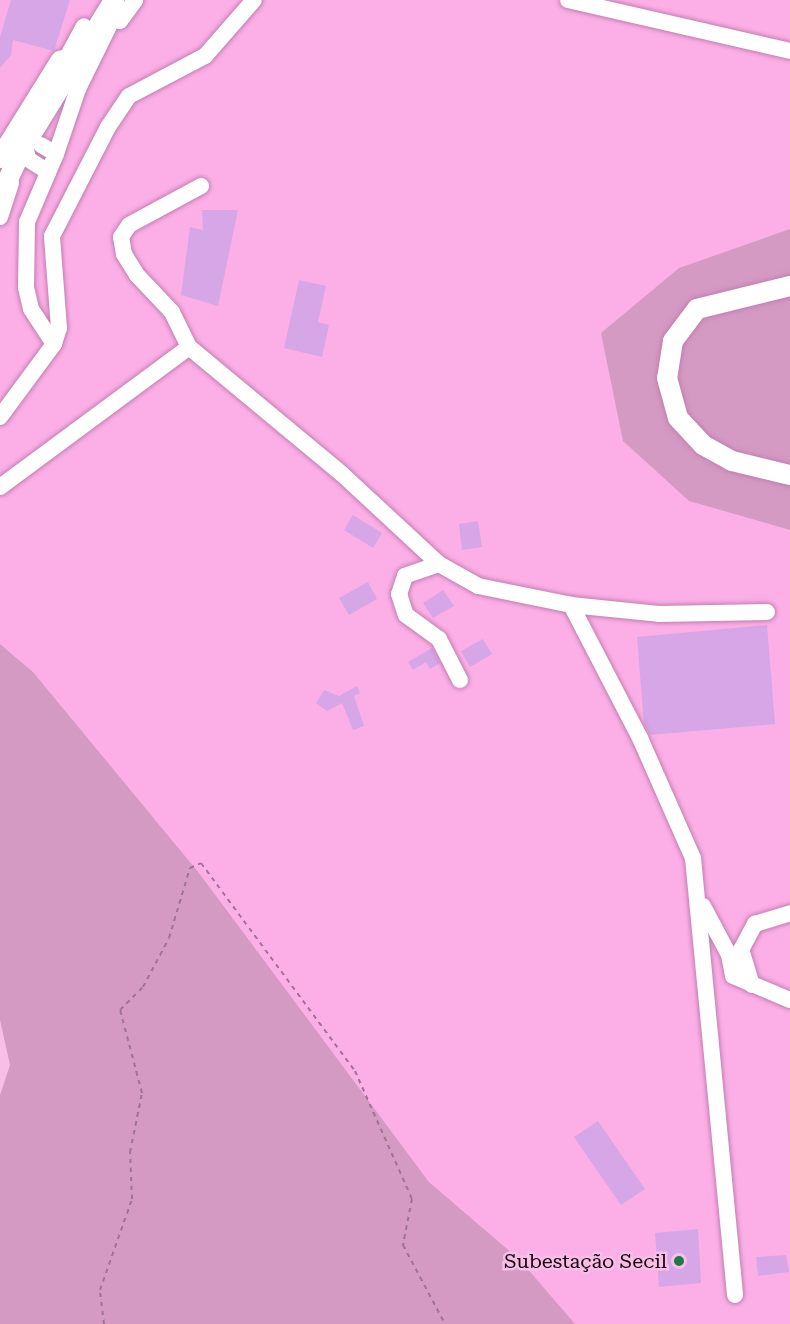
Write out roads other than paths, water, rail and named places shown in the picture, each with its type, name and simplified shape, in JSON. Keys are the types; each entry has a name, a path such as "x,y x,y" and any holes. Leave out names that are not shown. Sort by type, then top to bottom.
{"main road":[{"path":"0,158 100,0"},
{"path":"0,196 40,148 37,125 114,0"},
{"path":"0,158 40,148"},
{"path":"790,285 697,309 673,340 667,370 675,412 703,445 732,461 790,475"}],"lane":[{"path":"54,344 31,309 26,288 27,222 40,169 40,148 78,89 115,24 135,0"},
{"path":"0,417 54,344 59,328 52,236 108,127 129,96 205,56 254,0"},
{"path":"568,0 790,51"},
{"path":"40,169 40,148 26,128 84,26"},
{"path":"0,217 16,171 40,169"},
{"path":"201,186 129,225 121,237 133,268 172,312 189,347 343,475 439,564 478,586 571,604 659,614 767,612"},
{"path":"0,487 189,347"},
{"path":"439,564 405,576 399,594 406,615 439,639 460,680"},
{"path":"571,604 682,826 693,858 699,899 735,1295"},
{"path":"699,899 721,947 729,955 733,976 790,1000"},
{"path":"752,985 741,950 755,924 790,913"},
{"path":"703,953 721,947"}],"place":[{"name":"Subestação Secil","path":"679,1261"}]}
